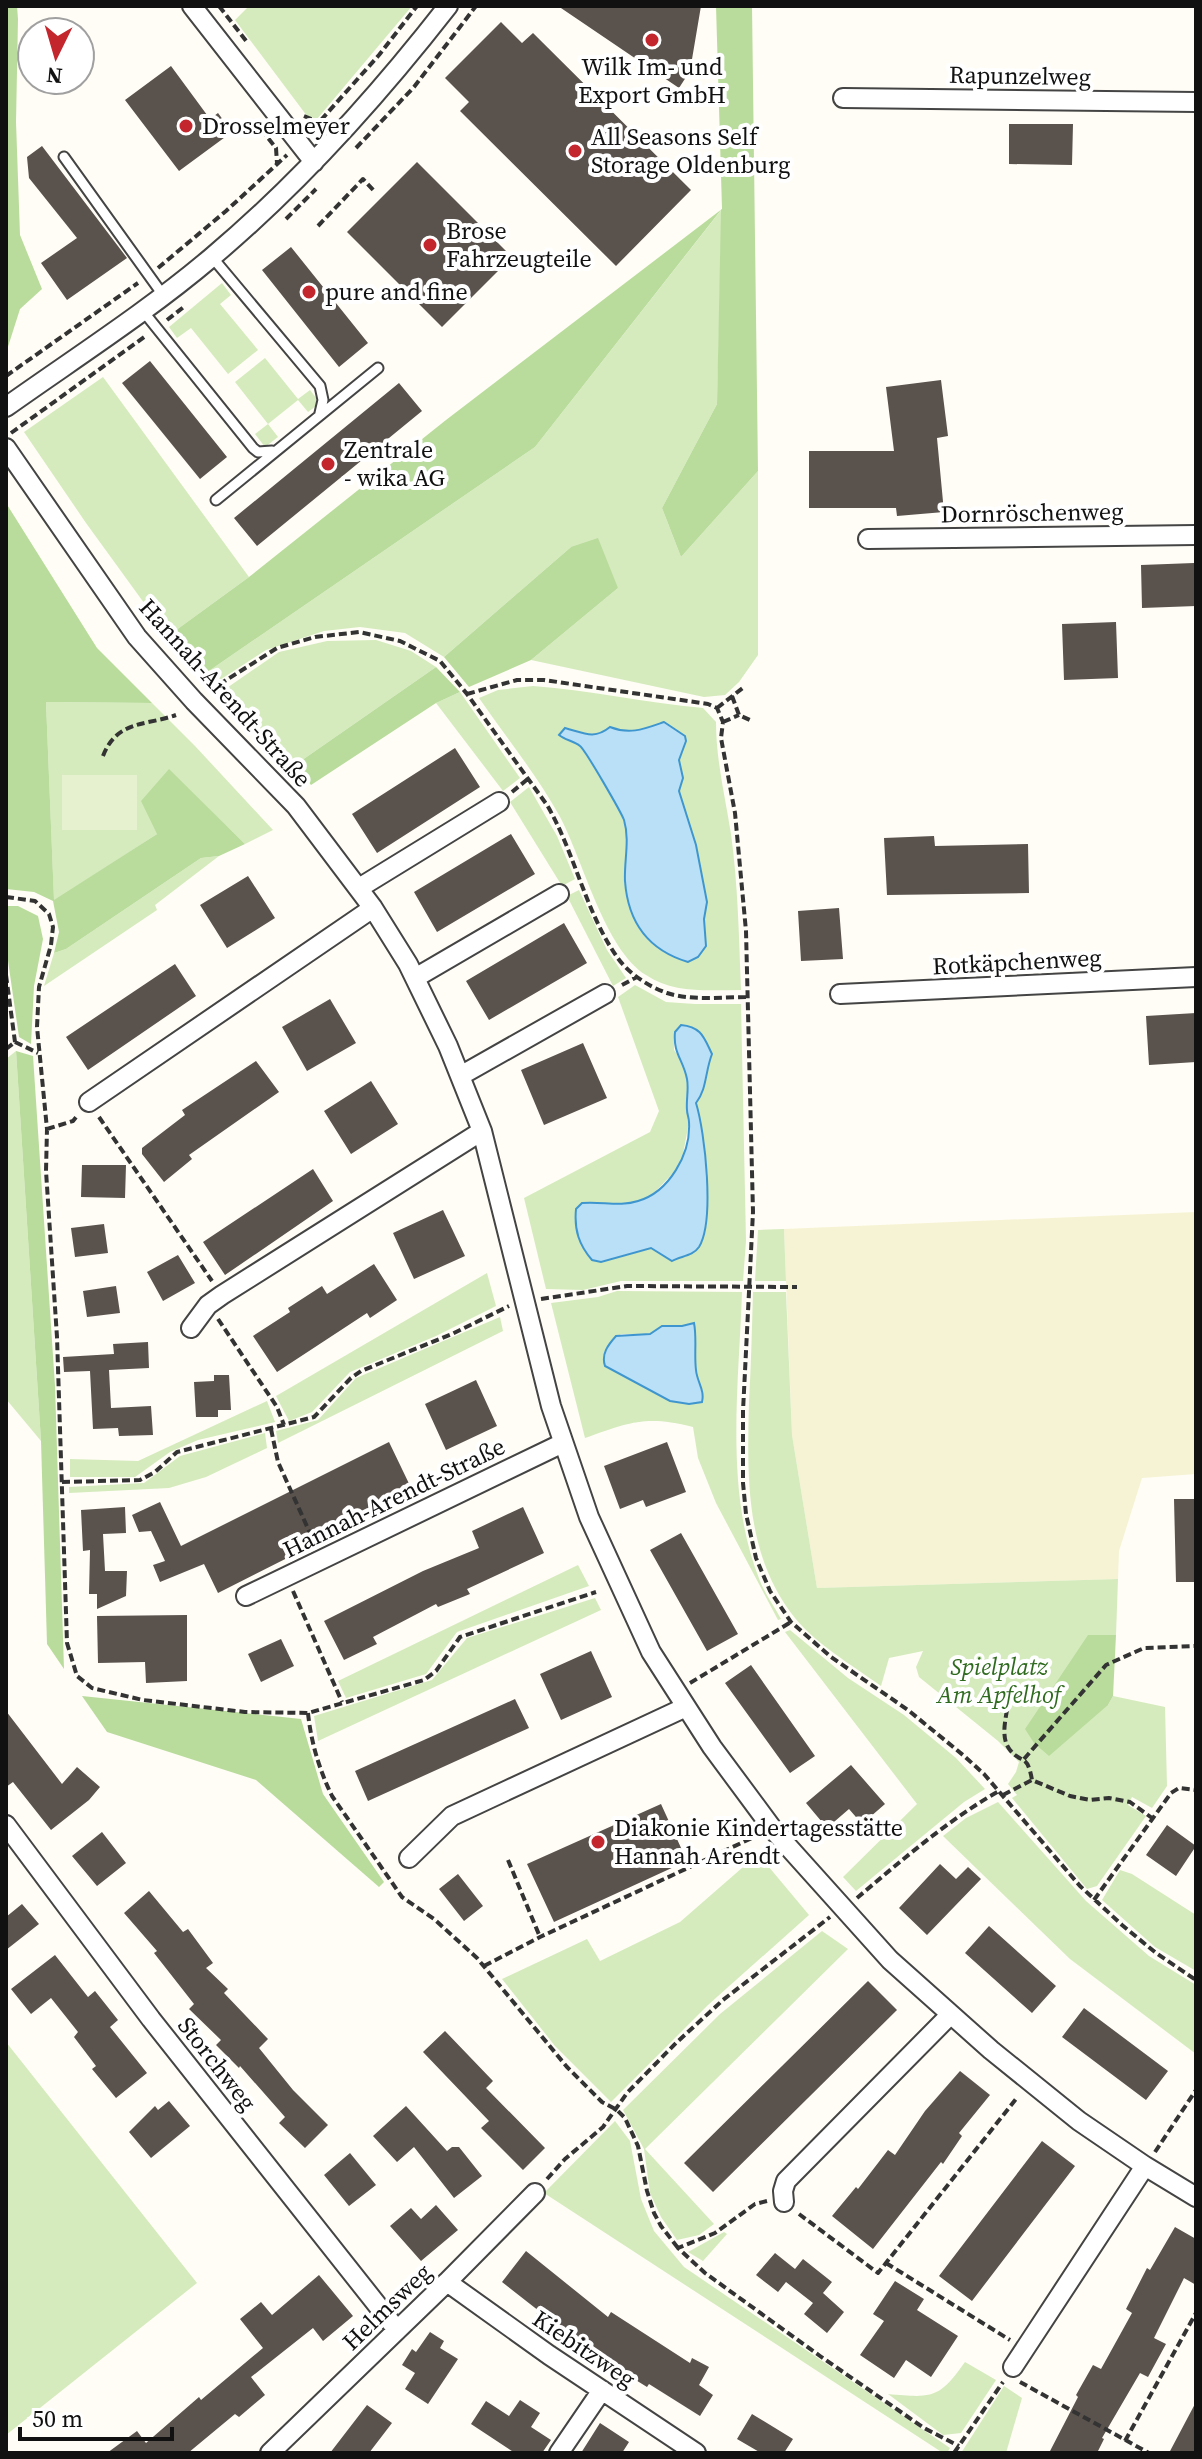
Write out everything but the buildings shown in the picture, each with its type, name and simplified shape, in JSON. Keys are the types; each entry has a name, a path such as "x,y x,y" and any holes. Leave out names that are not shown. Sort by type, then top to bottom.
{"street":[{"path":"192,6 314,162"},
{"path":"6,407 143,311 212,257 314,162 398,70 448,6"},
{"name":"Rapunzelweg","path":"843,98 1196,102"},
{"name":"Hannah-Arendt-Straße","path":"6,448 130,628 194,701 296,806 373,908 415,978 482,1131 551,1406 589,1517 651,1652 712,1747 775,1832 890,1960 950,2015 1059,2105 1145,2166 1196,2197"},
{"name":"Dornröschenweg","path":"868,539 1196,535"},
{"path":"359,888 499,802"},
{"path":"415,978 559,894"},
{"path":"89,1102 373,908"},
{"name":"Rotkäpchenweg","path":"840,994 1196,977"},
{"path":"460,1076 605,994"},
{"path":"191,1328 215,1300 482,1131"},
{"name":"Hannah-Arendt-Straße","path":"246,1596 563,1443"},
{"path":"409,1858 452,1816 681,1699"},
{"name":"Storchweg","path":"6,1825 151,2019 397,2330"},
{"path":"784,2202 786,2181 950,2015"},
{"path":"1013,2367 1145,2166"},
{"name":"Helmsweg","path":"270,2453 535,2193"},
{"name":"Kiebitzweg","path":"447,2282 696,2453"},
{"path":"559,2453 602,2390"}],"lane":[{"path":"64,157 163,295"},
{"path":"212,257 320,386 323,400 319,415"},
{"path":"143,311 253,448 265,453 275,451"},
{"path":"216,500 378,368"}],"path":[{"path":"219,6 248,43"},
{"path":"6,376 149,275 226,211 299,145 379,55 417,6"},
{"path":"304,116 319,122"},
{"path":"318,226 363,179 375,192"},
{"path":"194,701 277,648 315,637 359,632 400,641 440,661 547,805 617,958 630,972 668,994 748,997"},
{"path":"467,694 517,680 544,680 708,704 717,708 723,722 721,738 735,813 743,889 748,997 753,1212 743,1411 743,1498 756,1558 770,1591 791,1622 842,1665 931,1727 984,1774 1094,1900 1156,1953 1196,1980"},
{"path":"717,708 744,687"},
{"path":"732,696 739,715 752,721"},
{"path":"103,756 109,742 131,724 176,715"},
{"path":"723,722 739,715"},
{"path":"6,897 35,901 49,914 53,927 39,987 38,1053 47,1129 46,1171 57,1337 67,1643 72,1665 83,1682 105,1692 181,1705 245,1712 308,1713 430,1677 460,1637 596,1592"},
{"path":"6,975 15,1042"},
{"path":"15,1042 38,1053"},
{"path":"6,1049 15,1042"},
{"path":"47,1129 73,1121 89,1102 215,1300 277,1407 284,1425"},
{"path":"62,1482 140,1480 155,1472 177,1452 314,1417 361,1371 524,1301 627,1286 797,1287"},
{"path":"271,1429 278,1462 322,1561"},
{"path":"287,1577 342,1702"},
{"path":"681,1699 791,1622"},
{"path":"1024,1759 1106,1665 1144,1648 1196,1646"},
{"path":"1007,1710 1005,1742 1011,1752 1024,1759 1030,1767 1032,1780"},
{"path":"308,1713 313,1743 332,1796 388,1878 407,1902 434,1919 484,1966 567,2067 602,2102 625,2118 638,2146 654,2213 678,2248 705,2273 820,2356 924,2428 959,2446"},
{"path":"535,2193 565,2159 603,2127 627,2093 651,2068 723,2000 972,1807 1032,1780 1070,1796 1130,1802 1152,1818"},
{"path":"1094,1900 1175,1790 1196,1790"},
{"path":"484,1966 754,1837"},
{"path":"508,1860 540,1937"},
{"path":"1145,2166 1196,2090"},
{"path":"678,2248 715,2233 755,2204 784,2202 878,2273 1016,2099"},
{"path":"886,2263 1025,2349"},
{"path":"1125,2441 1196,2313"},
{"path":"954,2453 1007,2375 1149,2453"}],"shaded area":[{"path":"1196,1212 1196,1474 1142,1478 1119,1551 1118,1579 817,1588 792,1435 784,1229"}],"green space":[{"path":"6,6 17,6 16,122 20,235 42,289 20,309 6,353"},
{"path":"249,6 412,6 317,119 307,116 235,20"},
{"path":"716,6 752,6 758,471 681,557 662,508 717,404 721,210 535,447 203,675 168,636 249,577 446,420 722,209"},
{"path":"722,209 717,404 662,508 681,557 758,471 758,655 739,682 725,695 704,697 531,660 618,588 571,547 444,657 405,633 360,627 324,631 266,650 212,685 203,675 535,447"},
{"path":"222,283 231,295 220,304 258,350 228,374 191,328 177,338 169,327"},
{"path":"265,358 298,399 310,390 320,403 308,412 298,400 268,424 235,382"},
{"path":"103,377 249,577 168,636 24,432"},
{"path":"268,424 278,437 265,447 255,434"},
{"path":"6,503 97,648 152,703 46,702 54,900 157,834 141,801 169,769 245,844 219,856 201,858 66,949 54,953 59,932 53,901 34,892 6,889"},
{"path":"598,538 618,588 531,660 469,687 444,657 571,547"},
{"path":"376,640 411,651 436,667 295,765 221,692 279,652 327,641"},
{"path":"436,667 460,692 436,703 311,785 295,765"},
{"path":"533,686 703,708 716,722 735,873 741,990 692,990 668,985 646,975 631,962 606,925 559,815 479,698 498,690","holes":["664,722 686,741 679,761 683,778 679,791 696,845 707,902 704,919 706,946 625,882 625,825 612,795 565,728 594,734 610,727 631,731"]},
{"path":"460,692 520,778 503,791 436,703"},
{"path":"46,702 152,703 273,830 245,844 169,770 157,834 54,901"},
{"path":"62,775 137,775 137,830 62,830"},
{"path":"529,787 557,836 575,879 562,886 510,802"},
{"path":"219,856 155,905 157,910 44,986 54,953 66,949 201,858"},
{"path":"579,890 607,950 626,978 613,986 567,896"},
{"path":"6,906 18,906 38,916 43,939 34,986 31,1044 19,1037 6,947"},
{"path":"635,985 666,1002 741,1004 746,1241 743,1281 621,1281 583,1290 546,1289 524,1198 650,1132 659,1111 618,997","holes":["682,1025 708,1046 712,1054 700,1097 695,1103 708,1176 700,1244 696,1251 672,1261 652,1248 601,1262 608,1204 637,1202 650,1197 681,1165 689,1122 687,1080 681,1059 674,1050 675,1032"]},
{"path":"16,1051 41,1441 6,1399 6,1059"},
{"path":"16,1051 33,1056 55,1386 64,1669 47,1644 41,1441"},
{"path":"784,1229 786,1281 755,1281 758,1230"},
{"path":"487,1273 496,1306 436,1336 350,1372 312,1412 289,1421 276,1396"},
{"path":"617,1291 742,1292 736,1438 742,1512 760,1581 781,1619 778,1620 716,1503 698,1458 693,1427 663,1421 638,1422 585,1438 551,1303 598,1297","holes":["691,1323 702,1402 687,1404 674,1401 607,1368 607,1349 621,1334 650,1334 662,1326"]},
{"name":"Spielplatz Am Apfelhof","path":"753,1292 786,1292 792,1435 817,1588 1118,1579 1116,1635 1088,1635 1108,1705 1113,1696 1165,1707 1167,1786 1152,1808 1132,1797 1128,1805 1146,1816 1097,1886 1087,1889 1012,1798 1017,1795 1008,1784 1019,1762 998,1741 919,1677 916,1667 923,1651 889,1658 881,1686 814,1637 795,1618 779,1594 758,1542 749,1487"},
{"path":"500,1317 503,1331 278,1443 276,1431 318,1420 356,1378"},
{"path":"267,1401 275,1422 198,1440 170,1452 135,1477 70,1477 70,1459 138,1461"},
{"path":"265,1433 267,1448 206,1477 169,1488 69,1493 69,1487 144,1483 180,1456"},
{"path":"578,1565 589,1586 457,1632 426,1674 346,1698 338,1681"},
{"path":"595,1598 601,1610 318,1741 314,1716 432,1680 467,1638"},
{"path":"790,1630 848,1678 904,1715 956,1758 985,1789 964,1802 856,1891 843,1877 917,1804 785,1632"},
{"path":"1088,1635 1116,1635 1113,1696 1108,1705 1049,1756 1034,1743 1025,1729"},
{"path":"82,1696 301,1719 323,1794 384,1882 379,1887 256,1780 107,1732"},
{"path":"998,1802 1086,1901 1149,1956 1196,1985 1196,2054 1070,1959 943,1836 966,1818"},
{"path":"758,1854 809,1915 708,2005 611,2102 555,2046 502,1979 587,1939 600,1961 680,1922"},
{"path":"1120,1870 1132,1874 1196,1915 1196,1971 1155,1947 1102,1900"},
{"path":"822,1931 848,1949 645,2149 714,2224 699,2235 677,2240 661,2217 650,2193 644,2149 623,2110 720,2014"},
{"path":"6,2042 197,2283 6,2435"},
{"path":"615,2121 630,2141 641,2199 654,2231 684,2267 950,2448 947,2453 544,2193"},
{"path":"724,2232 727,2234 703,2261 688,2252"},
{"path":"965,2362 996,2380 961,2433 943,2435 888,2394 915,2396 933,2393 948,2383"},
{"path":"1004,2386 1022,2398 1006,2453 961,2453"}],"water":[{"path":"664,722 685,736 679,760 683,778 679,791 696,845 707,902 704,919 706,946 698,957 688,962 651,942 636,922 630,910 625,881 627,843 624,820 583,750 578,744 559,735 565,728 594,734 610,727 631,731"},
{"path":"681,1025 698,1031 712,1054 696,1103 707,1176 704,1235 696,1250 672,1261 651,1248 601,1262 592,1260 578,1237 576,1209 582,1203 624,1204 649,1196 668,1180 682,1159 689,1122 687,1079 675,1040 675,1032"},
{"path":"694,1323 696,1370 702,1402 689,1404 670,1401 605,1366 605,1354 616,1336 650,1334 662,1326"}],"place":[{"name":"Wilk Im- und Export GmbH","path":"652,40"},
{"name":"Drosselmeyer","path":"186,126"},
{"name":"All Seasons Self Storage Oldenburg","path":"575,151"},
{"name":"Brose Fahrzeugteile","path":"430,245"},
{"name":"pure and fine","path":"309,292"},
{"name":"Zentrale - wika AG","path":"328,464"},
{"name":"Diakonie Kindertagesstätte Hannah Arendt","path":"598,1842"}]}
